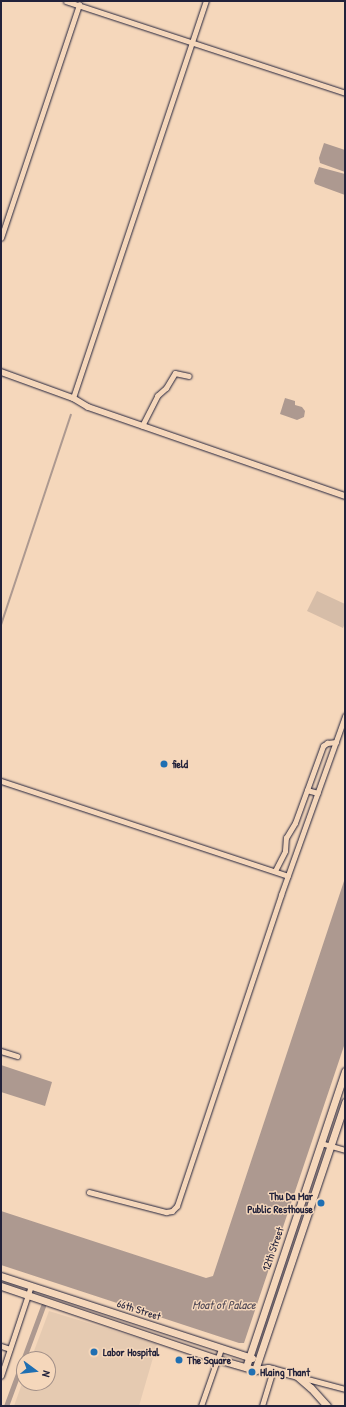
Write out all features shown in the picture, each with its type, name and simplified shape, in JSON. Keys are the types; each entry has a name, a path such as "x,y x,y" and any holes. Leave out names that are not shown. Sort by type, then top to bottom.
{"main road":[{"name":"12th Street","path":"246,1367 345,1070"},
{"name":"12th Street","path":"255,1370 345,1102"},
{"name":"66th Street","path":"1,1276 220,1349 258,1360 271,1368 297,1376 311,1388 327,1406"},
{"name":"66th Street","path":"1,1286 217,1359 255,1370 271,1368"}],"street":[{"path":"68,1 345,93"},
{"path":"1,238 81,6 85,1"},
{"path":"73,398 206,1"},
{"path":"1,372 73,398 88,408 345,496"},
{"path":"142,426 157,396 166,388 175,374 189,376"},
{"path":"89,1192 166,1212 177,1206 288,876 345,716"},
{"path":"275,871 285,851 286,838 295,823 323,746 327,743 336,742"},
{"path":"1,781 288,876"},
{"path":"307,790 318,793"},
{"path":"1,1051 17,1056"},
{"path":"321,1143 345,1150"},
{"path":"1,1376 30,1286"},
{"path":"1,1346 10,1349"},
{"path":"201,1406 220,1349"},
{"path":"262,1406 271,1368"},
{"path":"297,1376 345,1389"}],"shaded area":[{"path":"317,591 345,604 345,623 343,628 307,611"},
{"name":"Labor Hospital","path":"49,1311 157,1344 139,1406 14,1406 19,1391 56,1391 56,1351 34,1351"}],"water":[{"path":"324,143 345,150 345,172 320,163 319,158"},
{"path":"319,167 345,174 345,195 315,184 314,181"},
{"path":"285,398 295,401 295,405 302,407 305,411 304,417 297,420 280,414"},
{"name":"Moat of Palace","path":"345,878 345,1043 244,1343 239,1343 1,1265 1,1211 206,1278 213,1276"},
{"path":"1,1065 52,1082 45,1106 1,1092"}],"waterway":[{"path":"1,625 71,415"},
{"path":"6,1406 43,1306"}],"place":[{"name":"field","path":"164,764"},
{"name":"Thu Da Mar Public Resthouse","path":"321,1203"},
{"name":"Labor Hospital","path":"94,1352"},
{"name":"The Square","path":"179,1360"},
{"name":"Hlaing Thant","path":"252,1372"}]}
